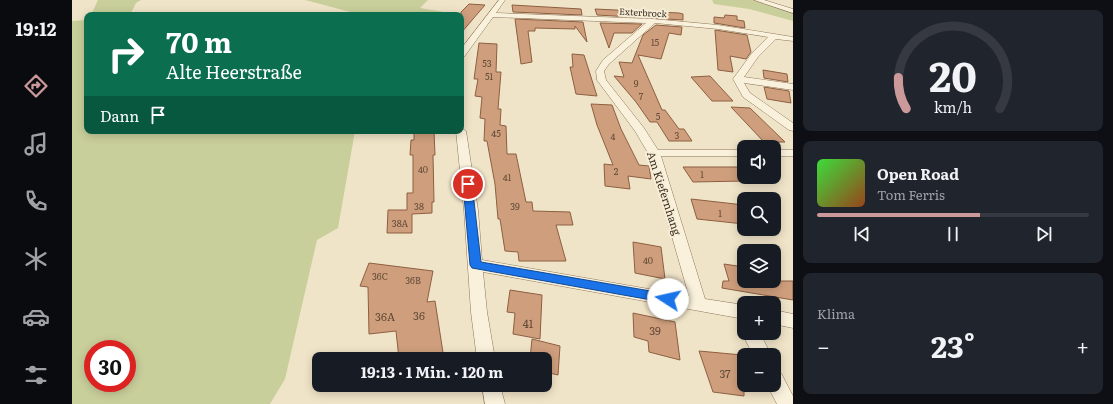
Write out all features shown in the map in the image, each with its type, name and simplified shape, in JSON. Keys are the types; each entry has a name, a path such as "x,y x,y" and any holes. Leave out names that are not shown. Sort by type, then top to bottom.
{"street":[{"path":"464,51 502,0"},
{"path":"757,0 793,11"},
{"name":"Exterbrock","path":"492,15 653,21 718,27 793,39"},
{"name":"Am Kiefernhang","path":"653,21 606,62 600,71 602,80 640,130 654,153 699,304"},
{"path":"738,79 755,55 774,36"},
{"path":"738,79 793,87"},
{"path":"738,79 746,95 793,128"},
{"path":"461,134 471,210 479,312 485,352"},
{"path":"654,153 737,153"},
{"path":"781,153 793,153"},
{"path":"476,265 699,304 737,313"},
{"path":"781,318 793,320"},
{"path":"492,392 494,404"},
{"path":"781,392 787,404"}],"green space":[{"path":"98,0 141,0 136,3 132,12 92,12"},
{"path":"305,0 428,0 420,8 444,12 351,12"},
{"path":"712,0 752,0 793,12 793,21 749,9 714,4"},
{"path":"84,20 84,134 354,134 338,228 317,240 285,379 270,404 72,404 72,21"}],"building":[{"path":"469,4 485,5 464,30 464,12 461,12"},
{"path":"512,5 581,9 582,15 513,12"},
{"path":"595,9 679,13 683,14 683,20 597,15"},
{"path":"725,15 737,16 737,20 744,21 745,28 714,23 714,17 724,18"},
{"path":"515,19 583,22 587,42 575,26 575,29 535,28 535,31 528,31 532,62 521,64"},
{"path":"600,23 642,24 632,33 614,33 609,48"},
{"path":"656,25 682,27 681,35 669,33 661,59 638,55 662,110 665,110 679,129 684,129 692,141 669,141 657,122 650,122 636,102 614,76 624,77 619,62 632,63 643,35"},
{"path":"715,30 747,35 751,52 746,59 730,56 733,72 718,70"},
{"path":"479,43 497,44 496,72 501,72 498,109 501,109 500,125 506,126 507,154 516,154 526,202 532,202 533,211 570,212 573,225 556,225 566,261 519,261 518,252 505,251 500,219 498,219 495,184 487,141 484,141 485,119 480,118 482,97 475,96 478,79 474,79"},
{"path":"572,54 584,55 597,96 576,94 570,67 573,67"},
{"path":"763,70 787,74 788,82 764,78"},
{"path":"710,76 733,101 712,101 691,77"},
{"path":"764,87 789,91 791,103 767,99"},
{"path":"591,104 612,105 621,129 639,165 649,166 651,179 628,176 630,189 605,186 604,164 613,165 597,125"},
{"path":"731,107 750,108 785,142 781,142 781,140 762,140"},
{"path":"414,134 434,134 434,202 432,202 432,213 412,214 412,233 387,233 388,210 407,210 407,193 413,193 413,155 410,155 411,140 414,140"},
{"path":"683,167 737,167 737,181 693,182"},
{"path":"691,199 737,204 737,223 697,219"},
{"path":"633,242 661,247 665,279 635,273"},
{"path":"369,263 433,271 427,302 435,301 443,352 398,352 396,331 369,334 368,287 360,286"},
{"path":"724,264 737,266 737,288 781,288 781,281 793,281 793,300 781,298 781,296 769,296 722,288 723,281 729,281"},
{"path":"510,290 542,295 540,339 513,334 515,313 507,312"},
{"path":"633,313 675,322 680,360 649,352 648,341 634,337"},
{"path":"532,339 560,346 558,375 552,374 552,352 531,352"},
{"path":"699,351 737,355 737,392 744,392 744,396 713,392"}],"route":[{"path":"468,184 476,265 668,299"}]}
